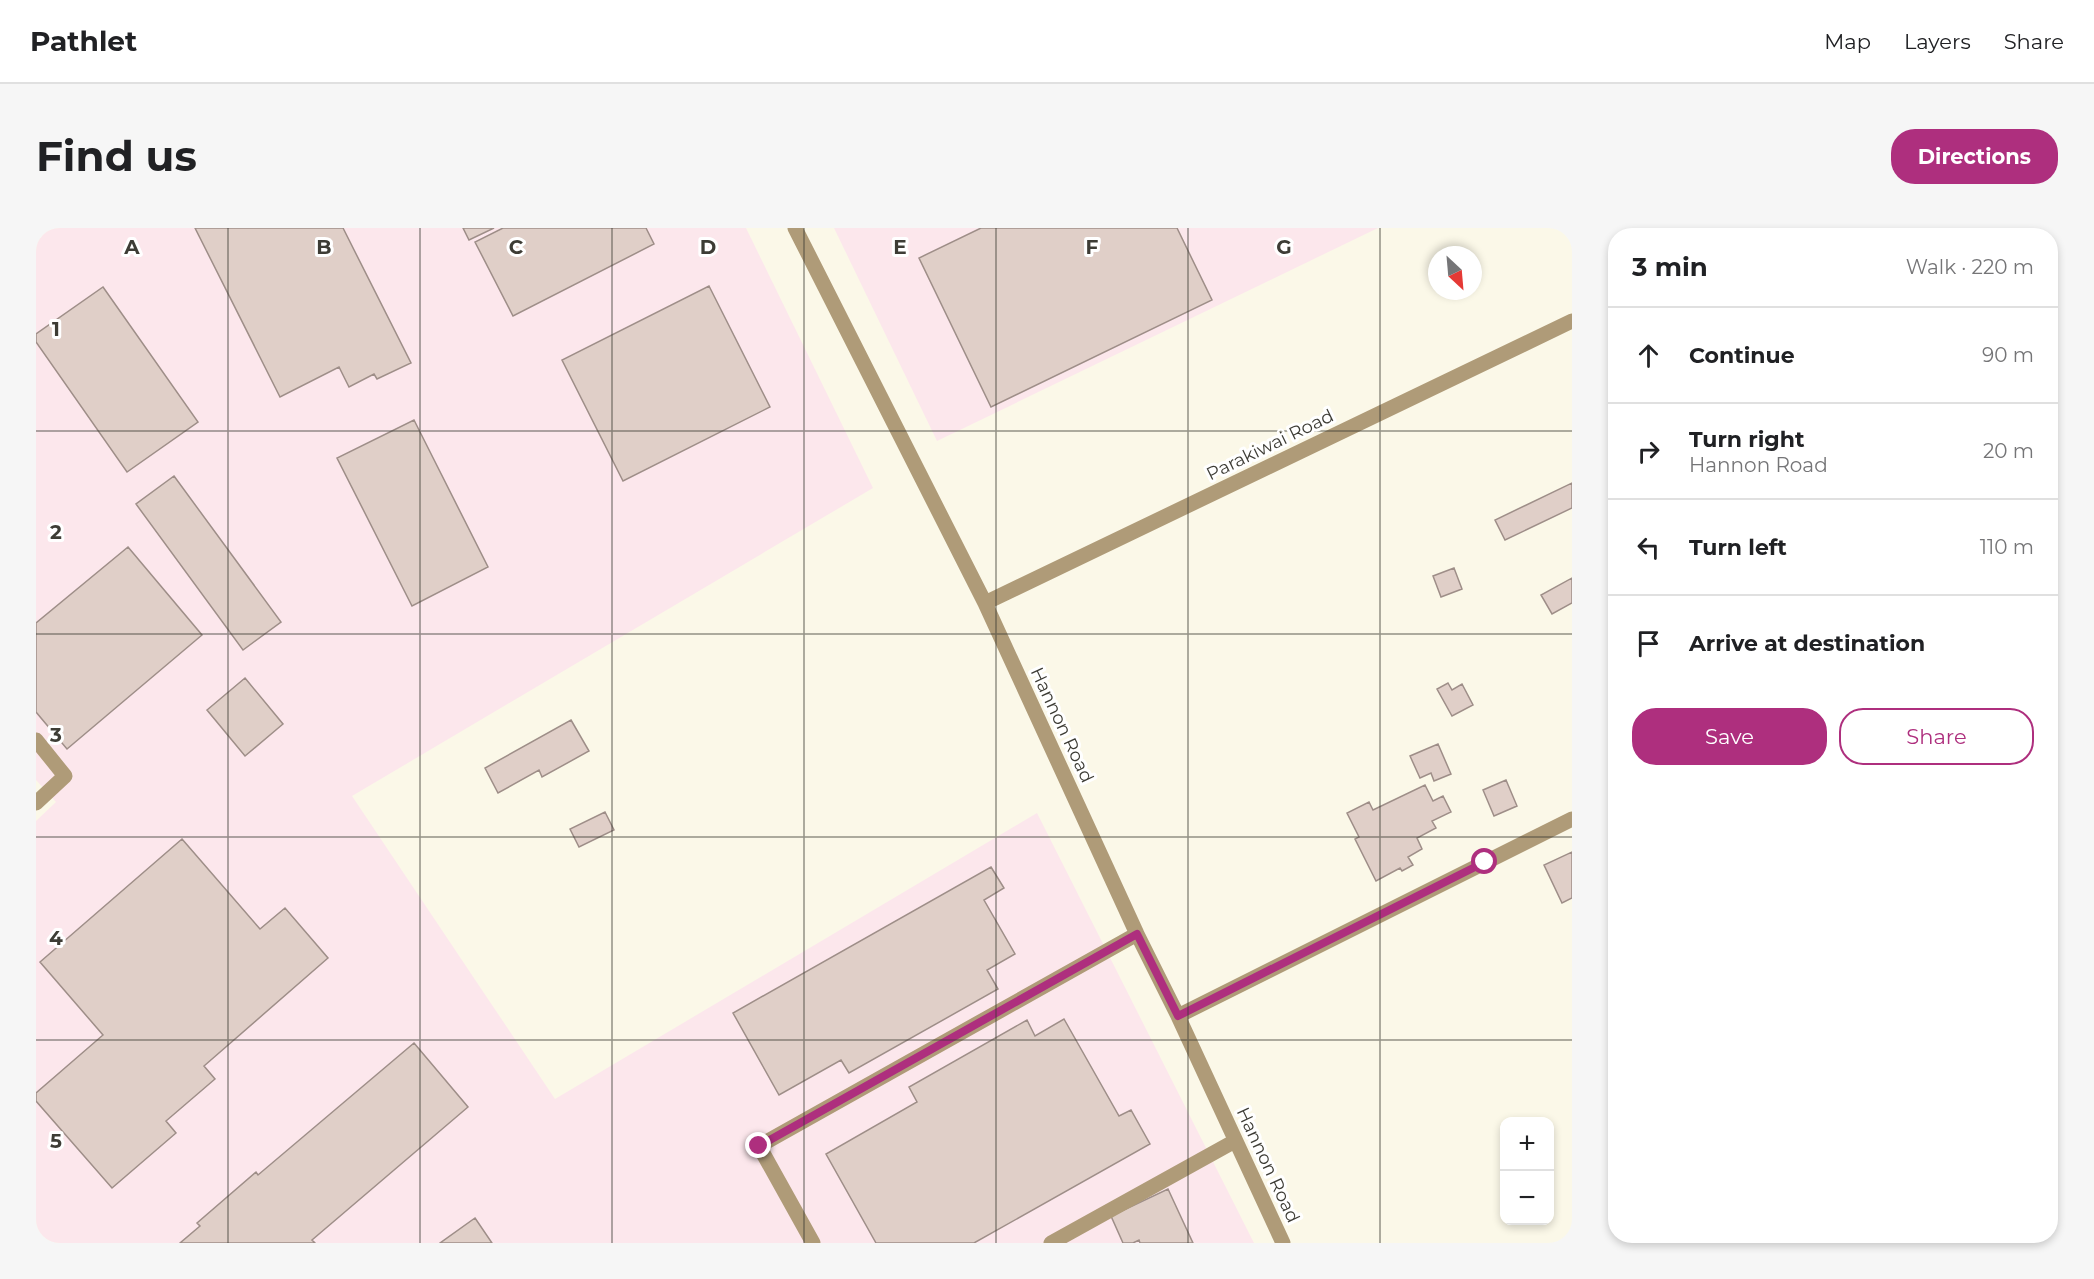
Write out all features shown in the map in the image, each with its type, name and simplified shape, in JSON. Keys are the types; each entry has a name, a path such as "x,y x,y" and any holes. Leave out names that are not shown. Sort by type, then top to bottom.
{"street":[{"name":"Hannon Road","path":"795,228 985,603 1137,934 1178,1016 1283,1243"},
{"name":"Parakiwai Road","path":"985,603 1572,321"},
{"path":"36,740 65,776 36,803"},
{"path":"1178,1016 1572,819"},
{"path":"813,1243 759,1146 1137,934"},
{"path":"1051,1243 1235,1141"}],"shaded area":[{"path":"36,228 746,228 873,488 352,796 555,1099 1037,813 1254,1243 36,1243 36,821 56,802 36,780"},
{"path":"834,228 1378,228 937,441"}],"building":[{"path":"195,228 343,228 411,363 377,379 374,374 349,387 339,367 280,397"},
{"path":"463,228 494,228 469,240"},
{"path":"503,228 646,228 654,244 513,316 475,242"},
{"path":"981,228 1177,228 1212,300 991,407 919,258"},
{"path":"709,286 770,407 623,481 562,360"},
{"path":"103,287 198,422 127,472 36,342 36,334"},
{"path":"414,420 488,567 412,606 337,458"},
{"path":"174,476 281,622 243,650 136,504"},
{"path":"1572,483 1572,508 1505,540 1495,520"},
{"path":"128,547 202,635 67,749 36,712 36,623"},
{"path":"1454,568 1462,589 1441,597 1433,576"},
{"path":"1572,578 1572,603 1552,614 1541,595"},
{"path":"245,678 283,724 245,756 207,710"},
{"path":"1448,683 1452,690 1462,684 1473,705 1452,716 1437,689"},
{"path":"571,720 589,751 542,777 539,770 498,793 485,768"},
{"path":"1438,744 1451,774 1434,781 1431,773 1420,778 1410,756"},
{"path":"1506,780 1517,806 1494,816 1483,790"},
{"path":"1425,785 1433,801 1443,796 1451,812 1432,821 1436,828 1417,838 1422,849 1408,857 1413,865 1402,871 1400,868 1376,881 1355,839 1359,837 1347,813 1369,802 1373,810"},
{"path":"605,812 614,830 579,847 570,829"},
{"path":"182,839 260,929 285,908 328,958 204,1066 215,1079 166,1121 176,1133 112,1188 36,1101 36,1093 103,1035 40,962"},
{"path":"1572,852 1572,898 1562,903 1544,865"},
{"path":"991,867 1004,888 984,900 1015,954 987,970 998,989 849,1073 841,1060 779,1095 733,1013"},
{"path":"1064,1019 1119,1116 1131,1110 1150,1144 974,1243 876,1243 826,1154 917,1102 909,1087 1027,1020 1035,1036"},
{"path":"414,1043 468,1107 312,1240 315,1243 180,1243 200,1226 197,1223 256,1172 258,1175"},
{"path":"1168,1189 1193,1243 1140,1243 1139,1240 1133,1243 1123,1243 1111,1216"},
{"path":"475,1218 492,1243 440,1243"}],"route":[{"path":"759,1146 1137,934 1178,1016 1485,862"}]}
